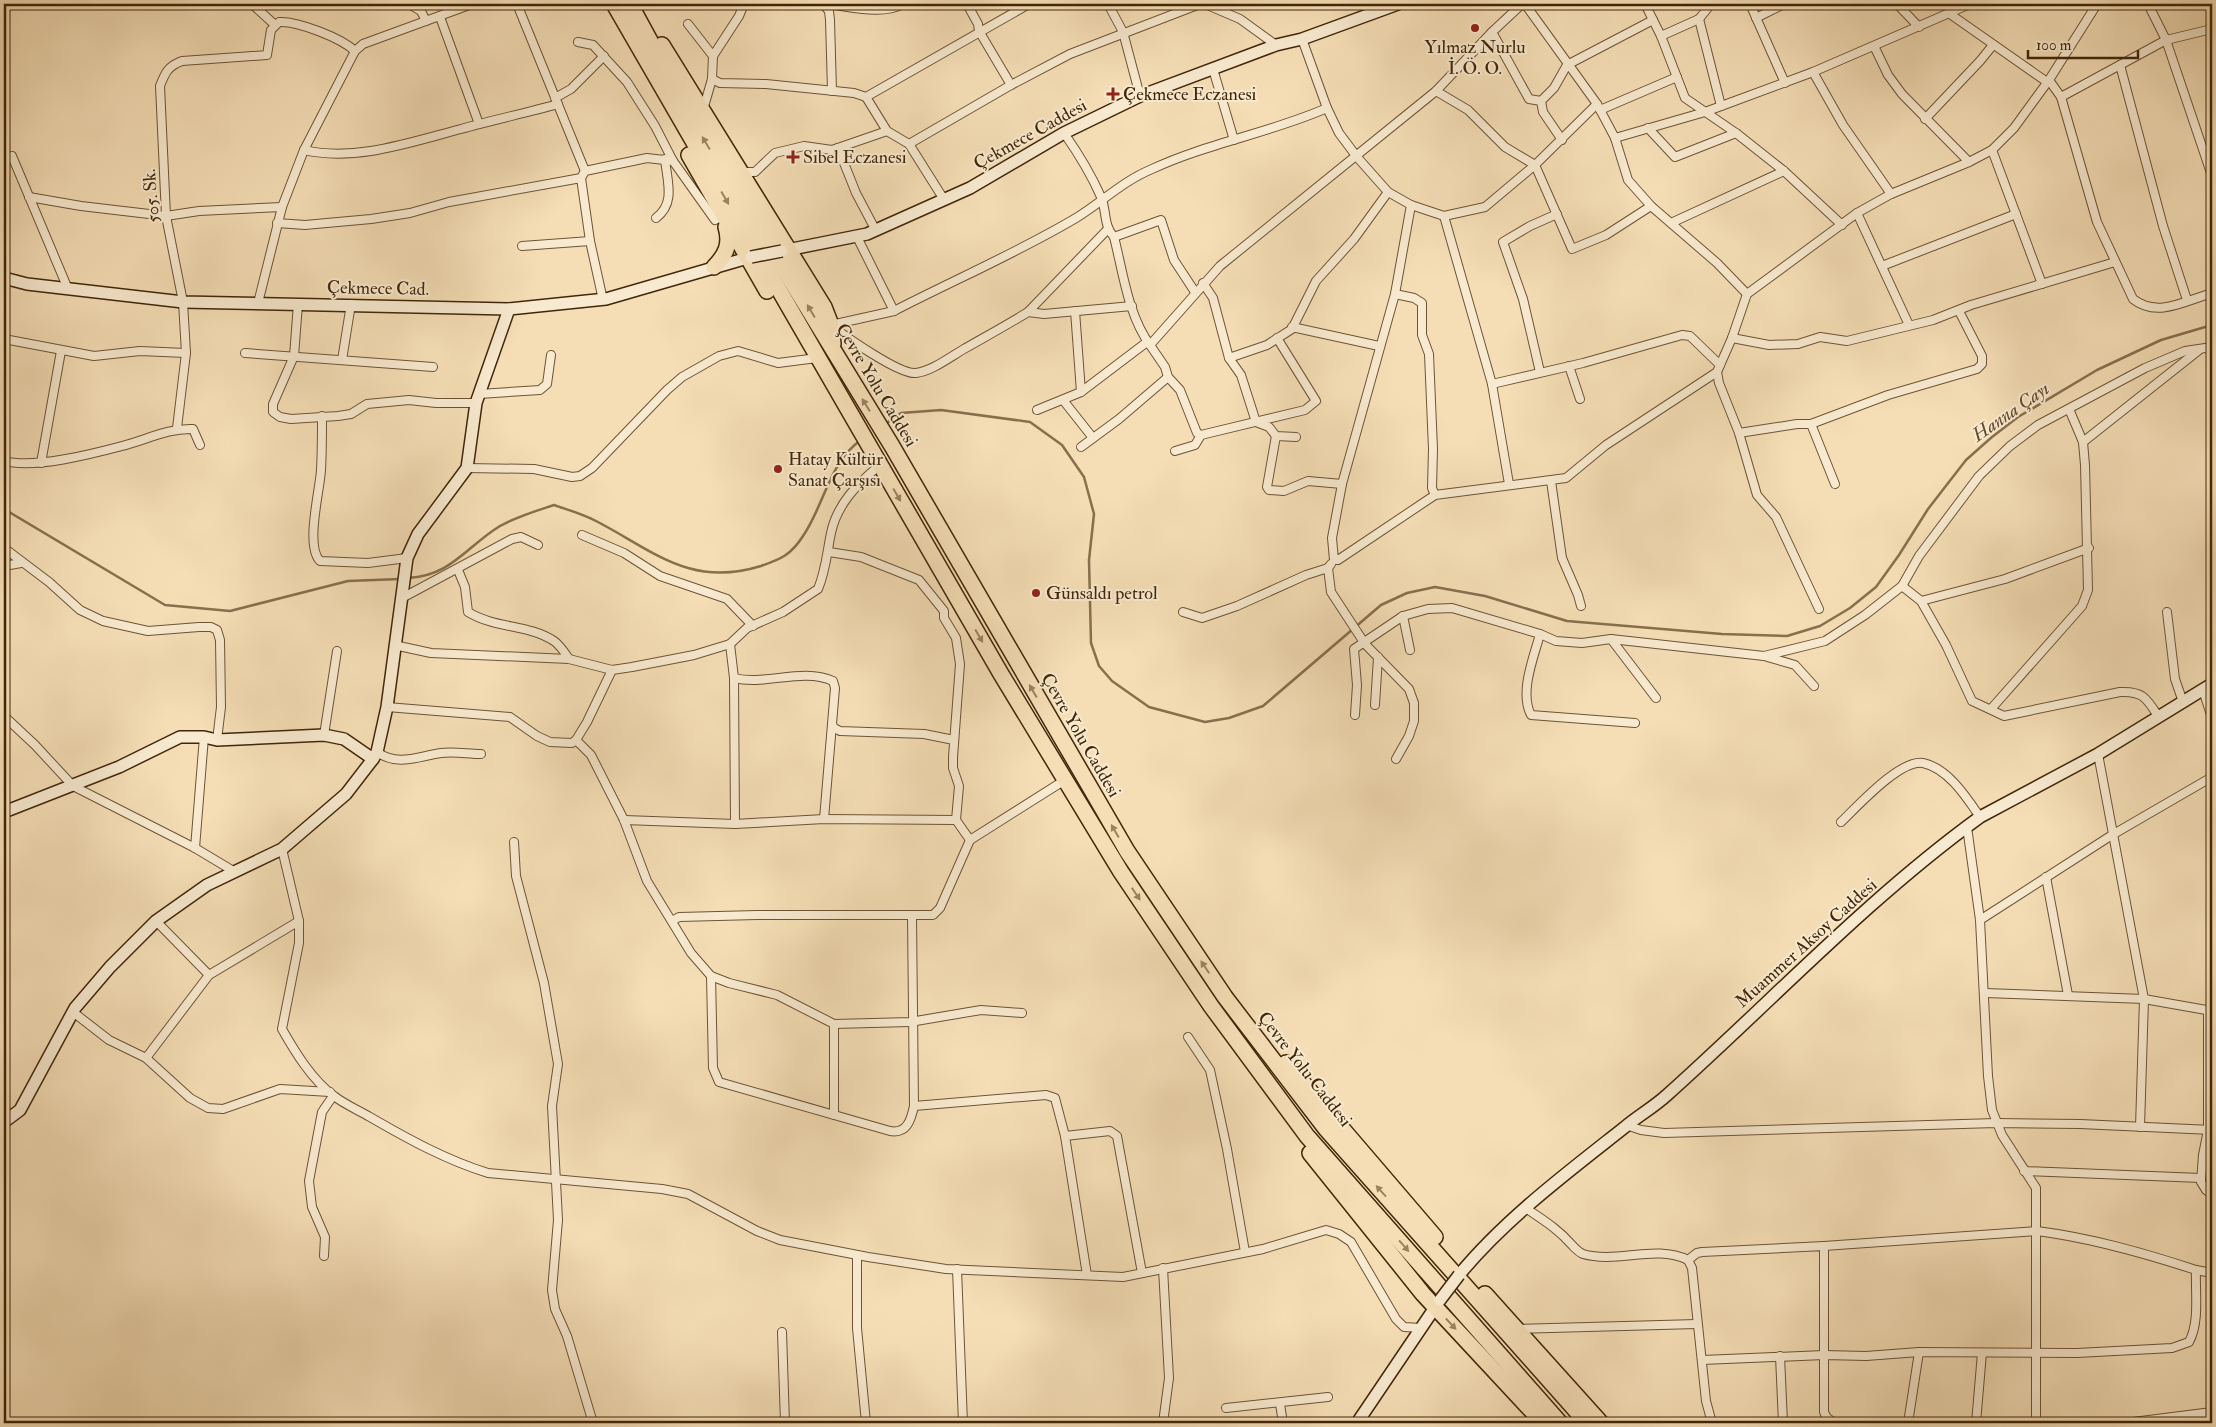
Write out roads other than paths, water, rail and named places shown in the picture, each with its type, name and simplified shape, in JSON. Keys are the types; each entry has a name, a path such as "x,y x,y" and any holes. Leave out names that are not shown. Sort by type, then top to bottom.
{"highway":[{"path":"614,4 659,101 722,216 793,332 819,361"},
{"name":"Çevre Yolu Caddesi","path":"614,4 1001,674 1121,872 1211,1006 1307,1136 1560,1423"},
{"name":"Çevre Yolu Caddesi","path":"630,4 697,128 892,446 1127,851 1225,997 1326,1129 1587,1423"},
{"path":"634,4 742,172 786,251 824,307 831,325 834,353"},
{"path":"714,267 728,248 727,233 722,216"},
{"path":"1225,997 1306,1084 1461,1272 1519,1329 1601,1423"},
{"path":"1211,1006 1279,1114 1366,1224 1543,1423"}],"street":[{"path":"252,4 275,25 284,22 300,26 338,40 355,50"},
{"path":"409,4 420,11 426,21"},
{"path":"258,303 282,207 304,150 355,50 363,44 472,4"},
{"path":"517,4 557,101 583,175 590,241 603,300"},
{"path":"703,110 712,79 713,56 739,16 744,4"},
{"path":"824,4 881,9 895,8 903,4"},
{"path":"824,4 829,11 830,20 832,91"},
{"path":"967,4 978,24 979,31 1011,85"},
{"path":"712,79 720,83 766,84 832,91 866,97 1029,4"},
{"path":"1108,4 1123,32 1140,96"},
{"path":"909,144 1011,85 1070,54 1123,32 1200,4"},
{"path":"1205,4 1218,6 1240,18 1276,45"},
{"name":"Çekmece Caddesi","path":"749,258 856,237 970,188 1064,133 1140,96 1276,45 1302,39 1398,4"},
{"path":"1037,410 1081,392 1148,343 1220,266 1358,157 1436,91 1492,32 1524,4 1598,107 1615,138 1628,180 1651,206 1735,279 1747,294"},
{"path":"1646,4 1661,36 1685,98 1736,132 1784,171 1842,225"},
{"path":"1750,4 1785,83"},
{"path":"1756,18 1784,4"},
{"path":"1897,4 1919,27"},
{"path":"1615,138 1705,112 1785,83 1970,4"},
{"path":"1819,609 1776,517 1757,496 1739,433 1718,383 1719,368 1732,338 1747,294 1857,213 1891,194 1969,162 1992,150 2014,128 2048,81 2097,4"},
{"path":"2148,4 2166,40 2212,176"},
{"path":"1661,36 1699,19 1709,5"},
{"path":"1950,14 2048,81 2061,97 2097,222 2133,299 2142,306 2159,310 2212,293"},
{"path":"440,17 479,124"},
{"path":"1699,19 1721,106"},
{"path":"1492,32 1528,100 1541,101 1554,88 1567,65 1653,20"},
{"path":"688,24 713,56"},
{"name":"505. Sk.","path":"178,428 186,353 183,302 166,216 160,86 169,68 182,62 267,55 269,36 275,25"},
{"path":"2061,97 2166,40 2212,29"},
{"path":"1302,39 1326,108 1339,133 1358,157 1388,192 1411,205 1444,216 1485,207 1562,140 1576,122 1598,107 1677,77"},
{"path":"578,42 593,44 626,82 655,126 669,160 715,220 722,216"},
{"path":"1925,118 1980,61 1993,44"},
{"path":"1874,46 1895,86 1969,162"},
{"path":"304,150 326,154 356,153 408,143 557,101 604,56"},
{"path":"2120,65 2163,226 2187,300"},
{"path":"1213,68 1234,140"},
{"path":"1813,72 1843,125 1891,194"},
{"path":"1436,91 1468,110 1505,147 1535,165 1572,249 1606,235 1651,206"},
{"path":"866,97 887,131 909,144 943,198"},
{"path":"1541,101 1543,112 1562,140"},
{"path":"831,325 894,311 1076,217 1123,184 1152,168 1234,140 1296,122 1326,108"},
{"path":"1648,128 1675,157 1736,132"},
{"path":"742,172 755,172 775,153 804,146 832,150 887,131"},
{"path":"1064,133 1102,199 1107,230 1114,237 1132,306 1148,343 1165,367 1168,377 1180,390 1197,433 1201,435"},
{"path":"838,148 856,193 875,229"},
{"path":"1992,150 2042,284"},
{"path":"12,156 68,289"},
{"path":"277,223 305,225 371,219 410,213 448,202 583,175 647,158 669,160"},
{"path":"656,218 665,211 669,199 669,160"},
{"path":"1671,223 1784,171"},
{"path":"1230,358 1267,345 1292,327 1316,281 1354,238 1388,192"},
{"path":"29,197 81,206 166,216 199,211 282,207"},
{"path":"1334,560 1332,538 1342,484 1395,294 1411,205"},
{"path":"1857,213 1909,324"},
{"path":"1540,372 1523,299 1504,242 1530,226 1557,214"},
{"path":"1882,266 2016,214"},
{"path":"1444,216 1492,384 1509,484"},
{"path":"1114,237 1161,220 1174,260 1195,292"},
{"path":"831,325 853,343 876,354 890,365 915,373 941,362 1028,312 1107,230"},
{"path":"856,237 894,311"},
{"path":"522,246 590,241"},
{"name":"Çekmece Cad.","path":"4,278 26,284 183,302 351,304 509,309 603,300 749,258"},
{"path":"1732,338 1770,345 1798,344 1820,337 1847,341 1959,311 1971,305 2115,262"},
{"path":"1203,283 1213,298 1230,358 1241,376 1256,422"},
{"path":"1395,294 1414,298 1422,303 1422,335 1429,354 1432,488 1435,495"},
{"path":"298,304 294,356 273,404 273,412 280,417 291,419 351,414 367,404 409,400 436,404 540,390 547,384 551,355"},
{"path":"342,360 351,304"},
{"path":"1028,312 1044,314 1132,306"},
{"path":"4,1122 20,1110 73,1012 110,967 156,921 207,885 282,849 346,794 375,756 387,707 407,558 418,534 467,468 477,399 509,309"},
{"path":"1075,311 1081,392"},
{"path":"1739,433 1796,424 1811,424 1888,395 1978,369 1982,364 1982,356 1959,311"},
{"path":"1292,327 1379,346"},
{"path":"1492,384 1569,366 1682,335 1690,336 1719,368"},
{"path":"1175,451 1195,445 1201,435 1305,410 1316,401 1277,338"},
{"path":"4,339 94,356 140,351 186,353"},
{"path":"1764,656 1825,640 1865,614 1902,586 1919,556 1979,476 2010,446 2038,425 2144,368 2185,351 2200,350 2212,346"},
{"path":"2082,442 2200,350"},
{"path":"41,463 61,351"},
{"path":"467,468 527,469 572,477 580,476 592,468 682,377 719,356 738,351 778,364 819,361"},
{"path":"245,353 433,368"},
{"path":"1569,366 1580,399"},
{"path":"1183,612 1202,618 1237,606 1306,575 1328,568 1334,560 1338,560 1435,495 1566,478 1606,445 1719,368"},
{"path":"1081,447 1168,377"},
{"path":"1063,400 1093,438"},
{"path":"1991,709 2082,606 2088,590 2089,548 2082,442 2069,409"},
{"path":"322,416 321,470 314,532 317,558 320,561 368,563 407,558"},
{"path":"1256,422 1269,427 1276,436 1267,487 1269,490 1284,491 1308,481 1342,484"},
{"path":"1811,424 1835,484"},
{"path":"4,462 13,464 41,463 122,446 178,428 193,430 200,445"},
{"path":"1276,436 1296,437"},
{"path":"394,645 431,653 569,659 612,670 669,661 730,644 737,636 753,626 783,612 818,589 829,552 831,531 840,509 876,459"},
{"path":"1551,480 1562,558 1578,594 1580,606"},
{"path":"582,535 624,553 660,576 727,599 753,626"},
{"path":"402,598 420,586 458,570 458,568 521,536 538,545"},
{"path":"4,548 21,563 49,582 80,610 103,621 148,631 199,626 211,627 217,630 220,640 221,707 217,740"},
{"path":"1920,601 2005,579 2089,548"},
{"path":"829,552 861,557 919,580 944,611 944,618 956,638 960,664 953,768 959,786 956,820 970,840"},
{"path":"4,566 21,563"},
{"path":"1328,568 1332,592 1357,632 1365,644 1409,689 1414,703 1414,722 1409,736 1396,759"},
{"path":"458,570 465,587 468,612 489,623 515,626 554,640 569,659"},
{"path":"1902,586 1920,601 1946,645 1972,701 2004,716 2027,713 2120,692 2135,692 2148,700 2158,716"},
{"path":"1355,715 1357,685 1354,649 1365,644 1403,616 1428,609 1452,608 1540,634 1556,641 1582,643 1611,639 1764,656 1795,665 1814,686"},
{"path":"2167,612 2175,680 2183,702"},
{"path":"1403,616 1410,650"},
{"path":"1540,634 1529,678 1527,697 1531,715 1635,723"},
{"path":"1611,639 1656,698"},
{"path":"730,644 734,678 735,824"},
{"path":"324,735 337,652"},
{"path":"1375,705 1378,657"},
{"path":"387,707 510,718 537,736 550,742 572,743 576,740 587,722 612,670"},
{"path":"734,678 743,681 786,676 822,676 833,681 835,688 824,820"},
{"path":"2208,687 2212,718"},
{"name":"Muammer Aksoy Caddesi","path":"1357,1423 1438,1303 1482,1247 1626,1125 1664,1097 1824,948 1903,879 1980,817 2098,754 2208,687"},
{"path":"4,716 35,745 72,786 195,848 235,872"},
{"path":"832,724 834,728 840,731 850,733 924,734 954,740"},
{"path":"4,730 12,725"},
{"path":"4,812 119,767 180,737 204,737 217,740 324,735 344,739 375,756 400,761 442,753 481,754"},
{"path":"195,848 204,737"},
{"path":"576,740 591,755 624,820 647,881 691,952 712,976 777,996 834,1024 914,1021 981,1010 1022,1013"},
{"path":"2098,754 2144,999 2140,1127"},
{"path":"1841,822 1890,777 1909,765 1922,763 1937,768 1961,790 1980,817"},
{"path":"1980,920 2112,835 2212,777"},
{"path":"672,921 679,918 757,915 930,917 935,914 970,840 1065,780"},
{"path":"624,820 735,824 824,820 956,820"},
{"path":"1968,827 1980,920 1988,1076 1996,1123 2036,1188 2036,1423"},
{"path":"514,842 516,876 544,983 558,1064 552,1106 558,1220 552,1290 555,1309 567,1336 594,1423"},
{"path":"282,849 299,921 299,943 282,1029 315,1076 332,1094 418,1144 465,1166 488,1173 628,1184 688,1194 757,1232 780,1240 857,1255 957,1269 1124,1277 1245,1252 1326,1230 1339,1234 1351,1242 1396,1319 1404,1327 1421,1328"},
{"path":"2046,877 2068,995"},
{"path":"712,976 710,984 713,1068 719,1082 898,1132 908,1125 914,1106 912,916"},
{"path":"156,921 209,975"},
{"path":"146,1058 209,975 299,921"},
{"path":"1985,993 2144,999 2210,1010 2210,1130 2203,1155 2201,1178 2206,1190 2212,1195"},
{"path":"73,1012 109,1040 146,1058 190,1098 208,1108 223,1109 280,1089 332,1094"},
{"path":"834,1024 834,1115"},
{"path":"1188,1037 1210,1070 1227,1149 1245,1252"},
{"path":"324,1256 325,1237 312,1206 309,1181 322,1112 332,1094"},
{"path":"914,1106 1052,1095 1057,1103 1065,1136 1087,1275"},
{"path":"1626,1125 1641,1130 1664,1133 1996,1123 2210,1130"},
{"path":"1065,1136 1110,1131 1118,1136 1142,1273"},
{"path":"2024,1170 2201,1178"},
{"path":"1527,1208 1557,1229 1580,1253 1599,1258 1661,1254 1679,1256 1688,1260 1692,1268 1706,1401 1712,1423"},
{"path":"1688,1260 1697,1253 1702,1252 1824,1246 2037,1231 2069,1235 2137,1251 2196,1270 2212,1273"},
{"path":"1824,1246 1824,1412 1827,1418 1835,1423"},
{"path":"857,1255 857,1328 866,1423"},
{"path":"1163,1268 1169,1378 1163,1423"},
{"path":"957,1269 963,1423"},
{"path":"1702,1360 1780,1356 1866,1356 1919,1352 2077,1353 2172,1348 2189,1342 2195,1322 2196,1270"},
{"path":"1519,1329 1697,1324"},
{"path":"782,1332 785,1423"},
{"path":"1908,1423 1919,1352"},
{"path":"1976,1423 1982,1352"},
{"path":"1780,1356 1783,1423"},
{"path":"1226,1408 1280,1404 1328,1397"},
{"path":"1280,1404 1283,1423"},
{"path":"2125,1423 2212,1412"}],"waterway":[{"name":"Hanna Çayı","path":"884,425 901,413 941,410 1030,422 1062,445 1084,477 1094,514 1089,560 1091,643 1099,666 1112,681 1149,707 1205,722 1229,718 1263,706 1381,605 1407,593 1435,587 1485,596 1567,621 1722,634 1787,636 1820,626 1850,608 1876,587 1928,509 1966,460 2018,417 2097,370 2161,340 2212,325"},
{"path":"408,578 436,572 458,559 500,526 519,517 554,505 581,514 655,554 693,569 713,572 736,572 761,566 785,556 799,542 810,524 841,460 861,440"},
{"path":"4,509 165,605 230,611 348,581 400,579"}],"place":[{"name":"Yılmaz Nurlu İ. Ö. O.","path":"1475,28"},
{"name":"Çekmece Eczanesi","path":"1113,94"},
{"name":"Sibel Eczanesi","path":"793,157"},
{"name":"Hatay Kültür Sanat Çarşısı","path":"778,469"},
{"name":"Günsaldı petrol","path":"1036,593"}]}
